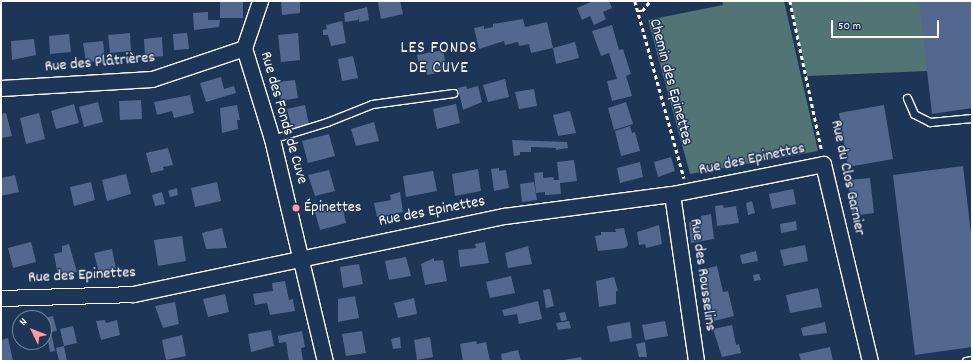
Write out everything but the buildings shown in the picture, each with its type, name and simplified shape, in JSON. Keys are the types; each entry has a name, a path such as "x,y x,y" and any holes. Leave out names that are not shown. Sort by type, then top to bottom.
{"street":[{"path":"244,48 260,1"},
{"name":"Rue des Plâtrières","path":"1,88 152,79 244,48"},
{"name":"Rue des Fonds de Cuve","path":"244,48 272,138 325,361"},
{"name":"Rue des Epinettes","path":"1,298 133,294 301,257 504,216 687,192 824,164"},
{"name":"Rue du Clos Garnier","path":"824,164 870,361"},
{"name":"Rue des Rousselins","path":"672,194 696,361"}],"lane":[{"path":"272,138 328,122 372,104 452,93"},
{"path":"907,98 914,114 930,122 972,118"},
{"path":"966,361 972,360"}],"path":[{"name":"Chemin des Epinettes","path":"635,1 687,192"},
{"path":"638,11 642,11 650,1"},
{"name":"Rue du Clos Garnier","path":"790,1 824,164"}],"green space":[{"path":"722,1 784,1 818,151 690,174 648,20 723,5"},
{"path":"790,1 923,1 928,71 807,76"}],"place":[{"name":"Épinettes","path":"296,208"}],"district":[{"name":"LES FONDS DE CUVE","path":"439,60"}]}
